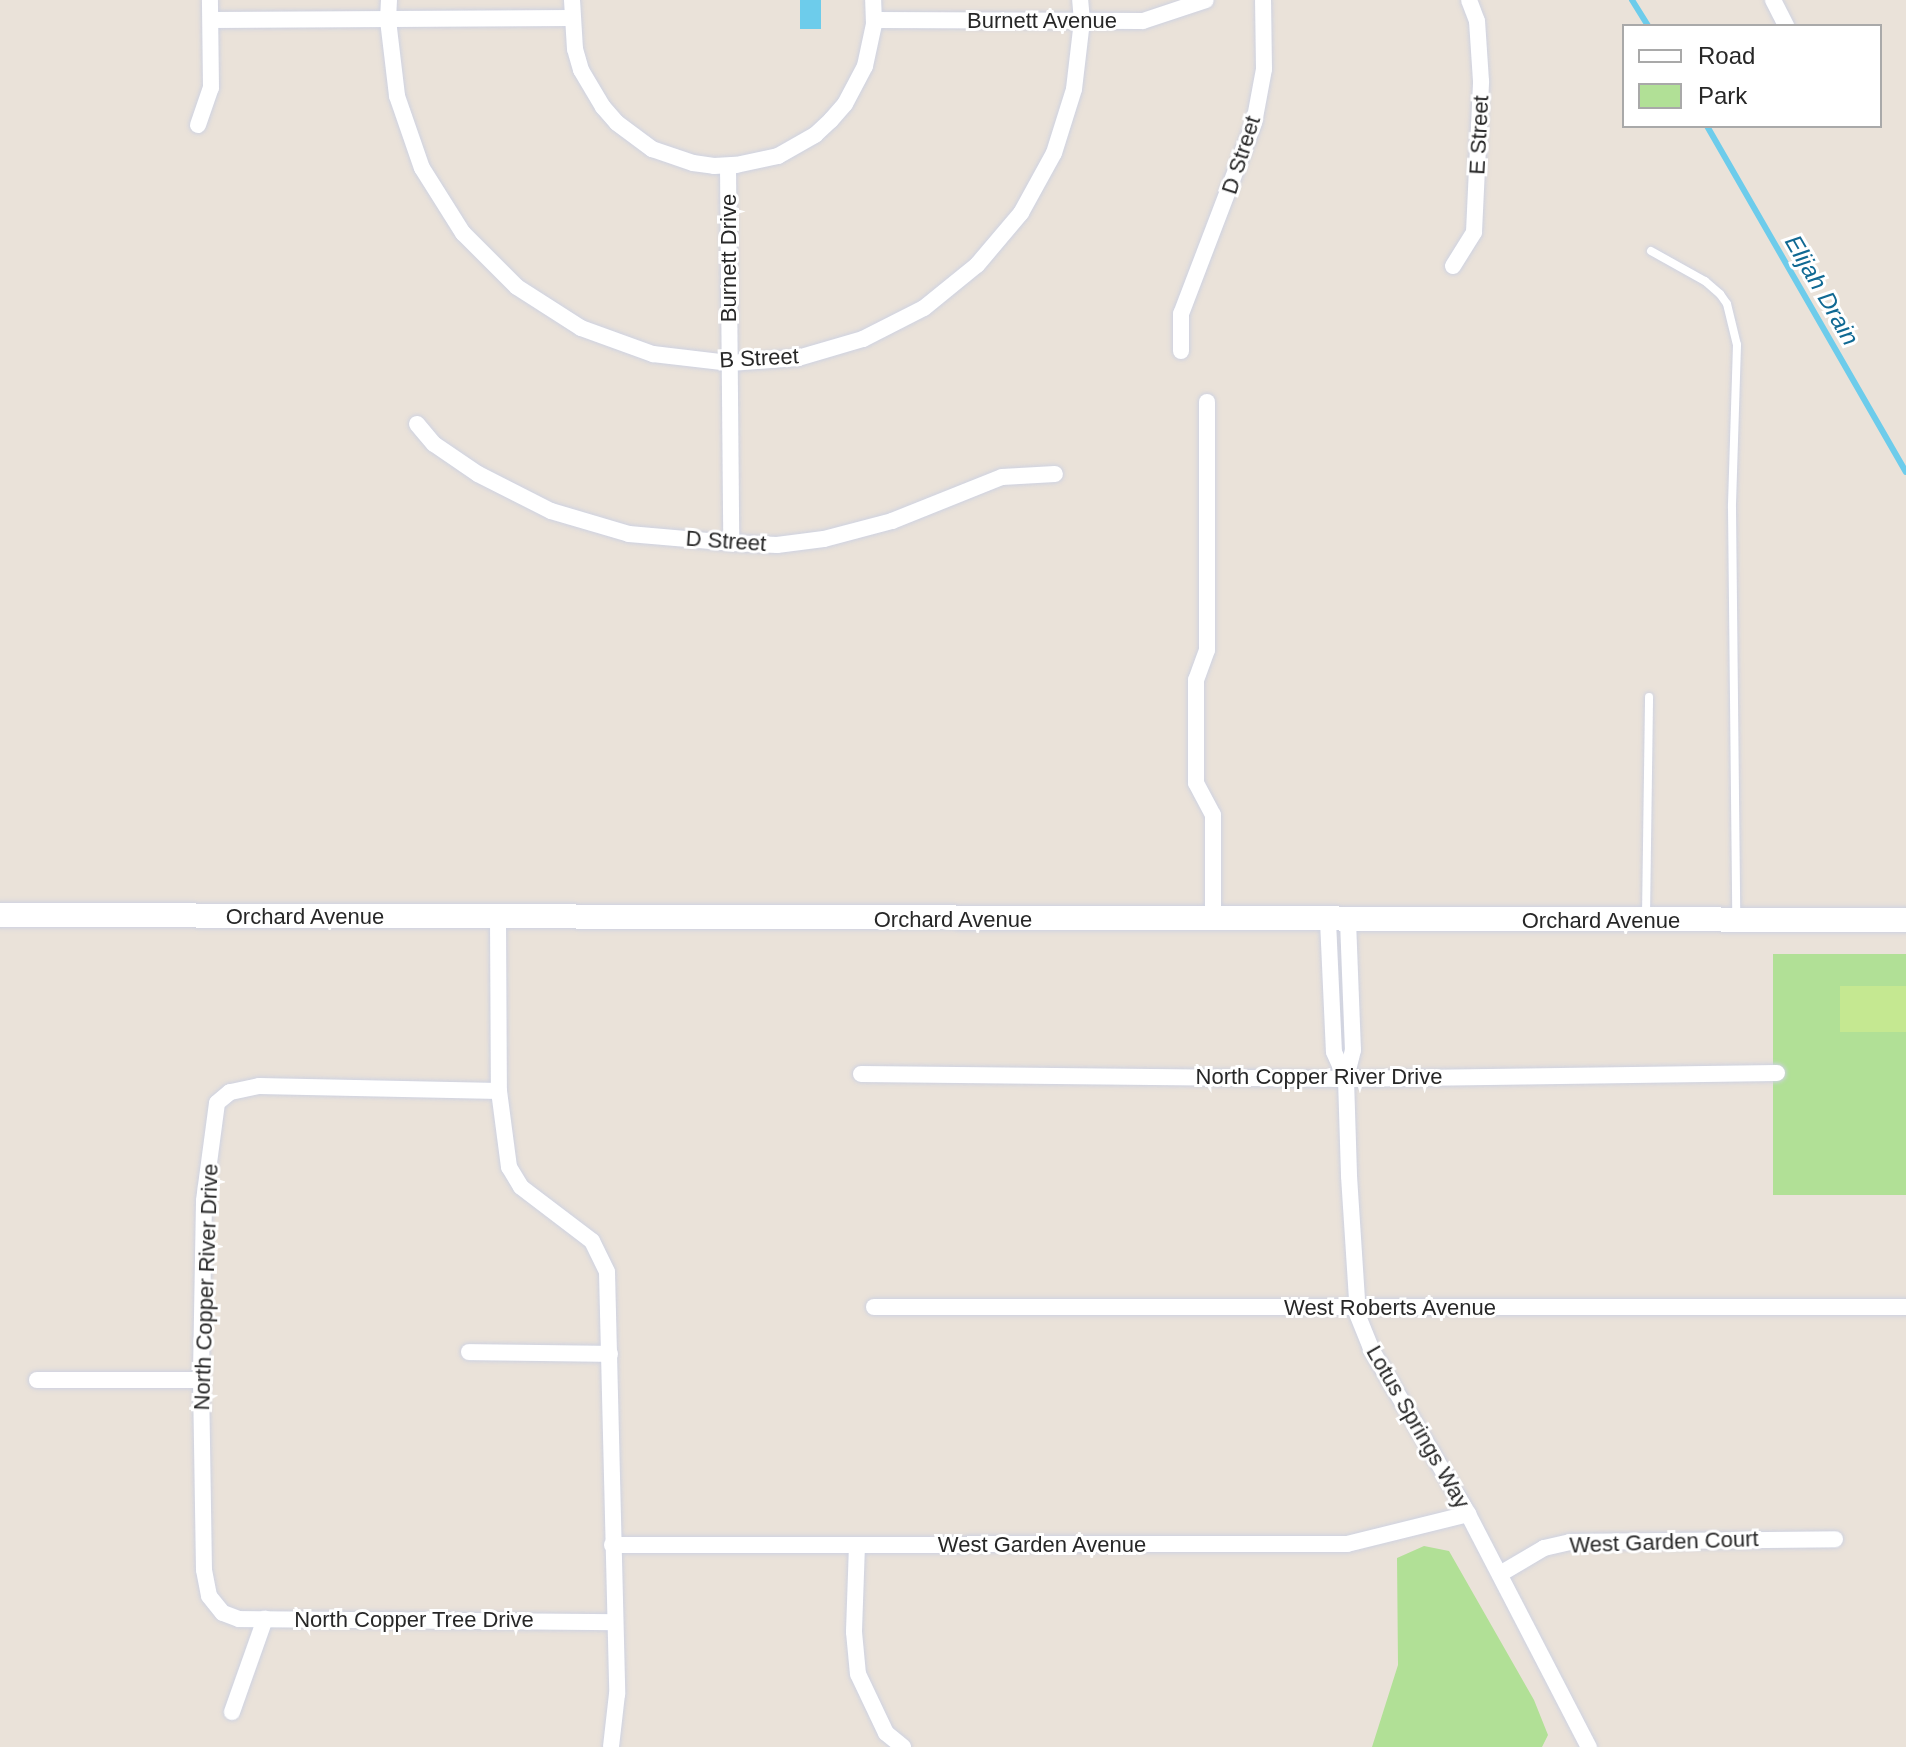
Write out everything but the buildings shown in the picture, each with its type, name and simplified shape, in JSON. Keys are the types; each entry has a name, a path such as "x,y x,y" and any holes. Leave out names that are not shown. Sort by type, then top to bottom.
{"street":[{"path":"198,125 211,88 210,0"},
{"name":"B Street","path":"389,0 388,20 397,96 422,168 463,233 517,287 581,328 653,354 730,363 798,358 863,339 924,308 977,265 1021,213 1054,153 1074,89 1082,21 1080,0"},
{"path":"572,0 581,70 603,107 617,123 652,149 672,157 728,166 778,156 815,135 845,104 865,66 874,20 873,0"},
{"name":"Burnett Avenue","path":"874,20 1143,21 1206,0"},
{"name":"D Street","path":"1181,351 1181,314 1254,123 1264,69 1263,0"},
{"name":"E Street","path":"1453,266 1474,232 1481,81 1477,21 1469,0"},
{"path":"1773,0 1785,24"},
{"path":"211,20 572,18"},
{"name":"Burnett Drive","path":"728,166 731,543"},
{"path":"1207,402 1207,650 1196,680 1196,783 1213,815 1213,921"},
{"name":"D Street","path":"417,424 434,444 478,474 551,511 629,534 731,543 777,545 824,539 892,521 1002,477 1055,474"},
{"name":"Orchard Avenue","path":"0,915 1213,921 1906,920"},
{"path":"498,918 499,1091 509,1167 521,1187 592,1241 607,1272 617,1694 611,1747"},
{"name":"Lotus Springs Way","path":"1338,921 1334,1052 1346,1079 1357,1308 1371,1349 1468,1514 1589,1747"},
{"name":"North Copper River Drive","path":"861,1074 1346,1079 1777,1073"},
{"name":"North Copper River Drive","path":"265,1619 239,1619 223,1613 209,1596 204,1570 201,1380 204,1201 217,1103 230,1092 259,1086 499,1091"},
{"name":"West Roberts Avenue","path":"874,1307 1906,1307"},
{"path":"469,1352 610,1354"},
{"path":"37,1380 201,1380"},
{"name":"West Garden Avenue","path":"612,1545 1347,1544 1468,1514"},
{"name":"West Garden Court","path":"1500,1574 1544,1548 1570,1542 1835,1539"},
{"path":"857,1545 854,1632 858,1674 886,1733 903,1747"},
{"name":"North Copper Tree Drive","path":"232,1712 265,1619 613,1622"}],"lane":[{"path":"1651,251 1705,281 1720,294 1727,304 1737,345 1732,508 1736,921"},
{"path":"1646,921 1649,697"}],"green space":[{"path":"1773,954 1906,954 1906,1195 1773,1195"},
{"path":"1840,986 1906,986 1906,1032 1840,1032"},
{"path":"1424,1546 1449,1551 1534,1700 1548,1735 1542,1747 1372,1747 1398,1665 1397,1558"}],"water":[{"path":"800,0 821,0 821,29 800,29"}],"waterway":[{"name":"Elijah Drain","path":"1632,0 1647,24"},
{"name":"Elijah Drain","path":"1708,128 1906,472"}]}
